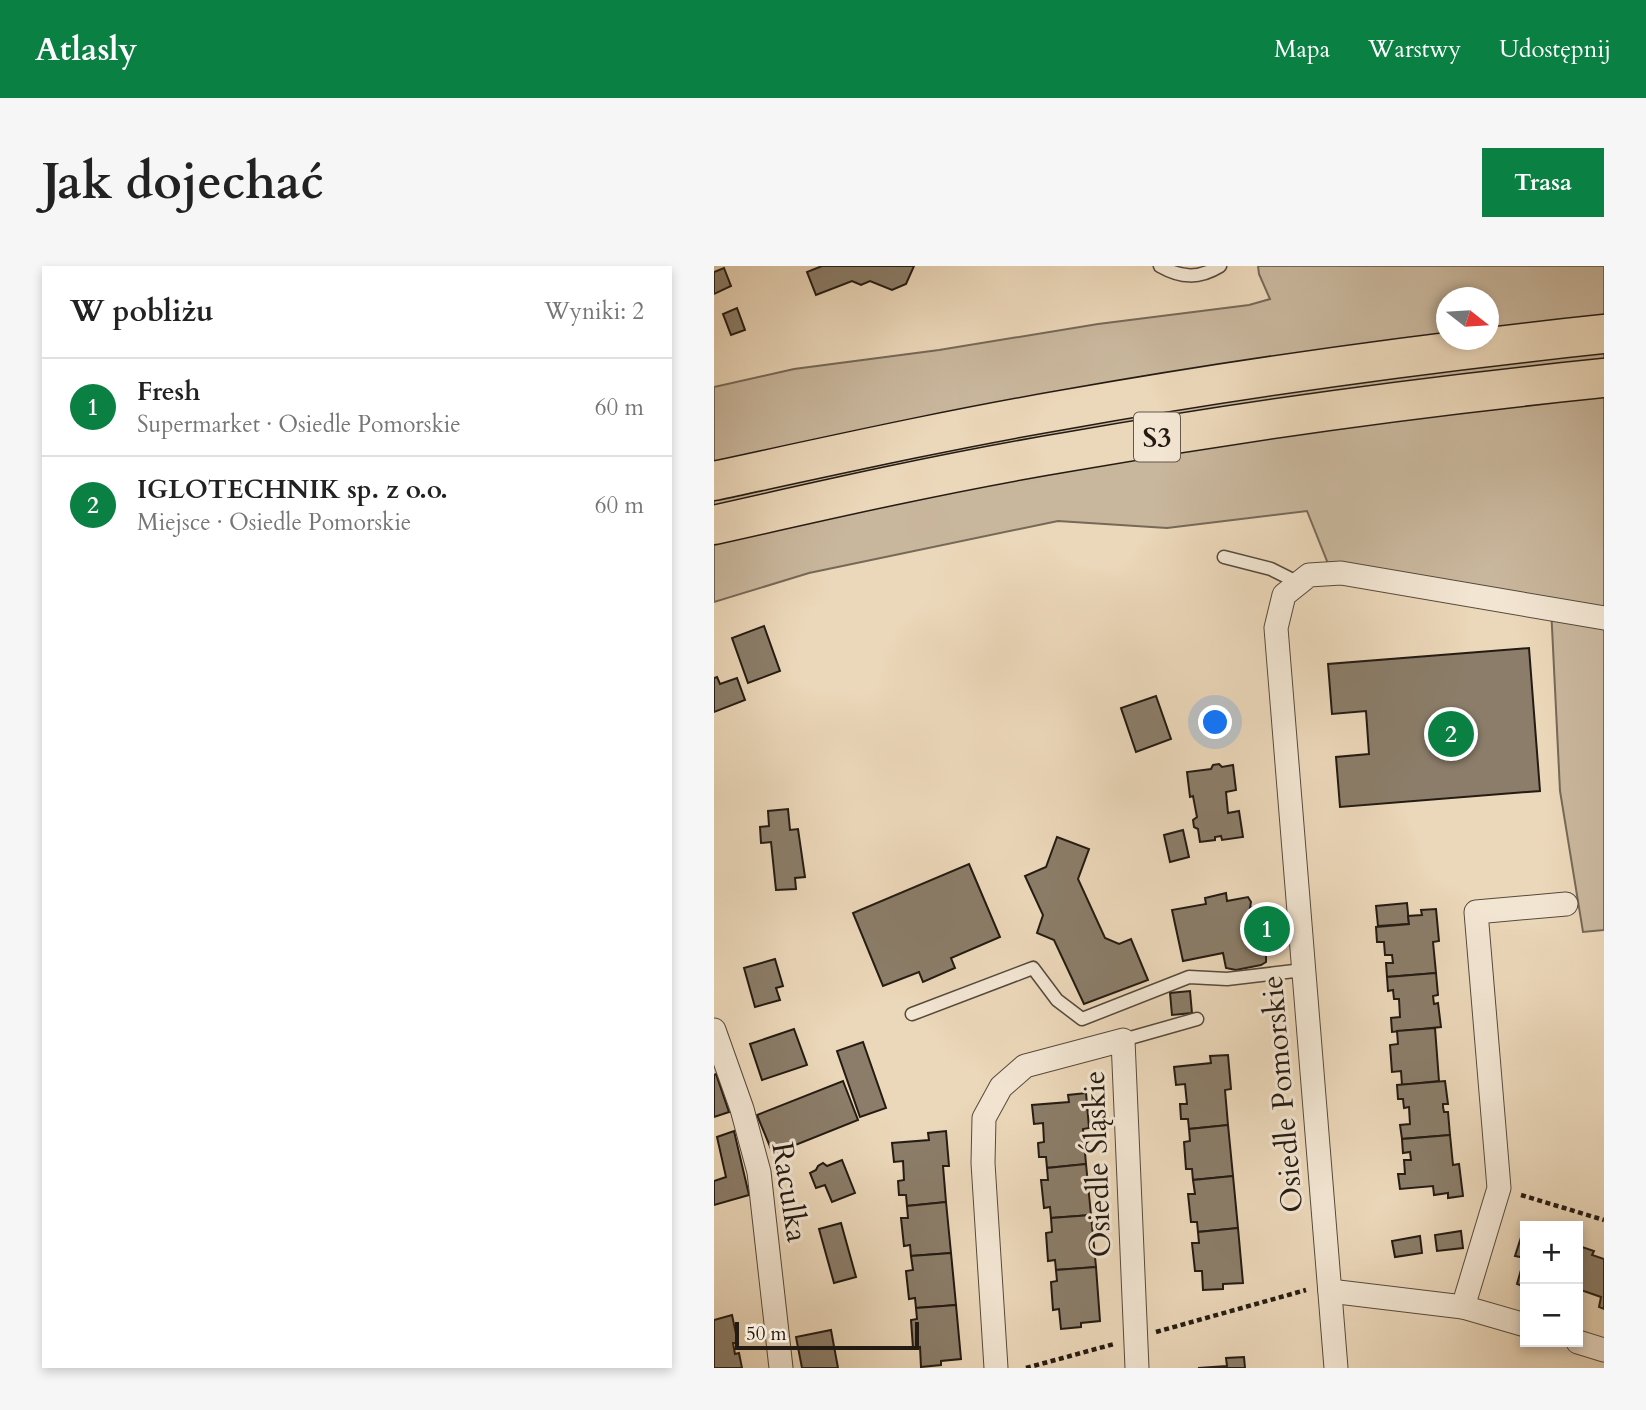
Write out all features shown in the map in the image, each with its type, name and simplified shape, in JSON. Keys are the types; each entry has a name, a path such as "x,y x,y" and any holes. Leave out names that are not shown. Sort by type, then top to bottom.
{"highway":[{"name":"S3","path":"714,481 1075,408 1280,374 1604,334"},
{"name":"S3","path":"714,525 867,491 1071,451 1289,416 1604,377"}],"street":[{"path":"1298,583 1309,575 1341,573 1604,618"},
{"name":"Osiedle Pomorskie","path":"1298,583 1284,595 1276,628 1336,1368"},
{"path":"1463,1307 1499,1188 1476,912 1566,904"},
{"name":"Raculka","path":"714,1030 742,1109 759,1172 781,1368"},
{"name":"Osiedle Śląskie","path":"996,1368 983,1163 984,1118 1001,1087 1025,1066 1123,1040 1137,1368"},
{"path":"1329,1280 1463,1307 1520,1324"},
{"path":"1583,1344 1604,1350"}],"lane":[{"path":"1160,266 1172,273 1192,277 1220,266"},
{"path":"1224,557 1271,569 1298,583"},
{"path":"912,1014 1033,968 1057,1000 1082,1019 1189,977 1227,979 1303,970"},
{"path":"1123,1040 1197,1019"}],"path":[{"path":"1499,1188 1604,1220"},
{"path":"1026,1368 1306,1291 1307,1271 1329,1280"}],"shaded area":[{"path":"1258,266 1604,266 1604,930 1583,932 1560,791 1551,607 1331,571 1307,511 1167,528 1058,521 809,573 714,602 714,387 794,369 939,350 1098,324 1249,305 1270,299"}],"building":[{"path":"822,266 914,266 906,284 892,290 870,281 861,285 852,281 816,295 807,272"},
{"path":"724,268 731,286 714,294 714,272"},
{"path":"737,308 745,330 731,335 723,314"},
{"path":"764,626 780,671 748,683 732,638"},
{"path":"1529,648 1540,791 1340,807 1336,757 1369,754 1366,711 1332,714 1328,664"},
{"path":"717,677 720,684 737,678 745,700 714,712 714,678"},
{"path":"1156,696 1171,739 1136,752 1121,708"},
{"path":"1219,764 1222,767 1233,765 1236,790 1226,792 1228,813 1239,811 1243,837 1222,840 1221,836 1215,837 1215,840 1200,842 1198,829 1194,827 1193,820 1197,817 1193,796 1190,797 1187,772 1211,769 1213,765"},
{"path":"788,809 790,830 798,829 805,877 795,878 796,889 776,890 771,842 761,843 760,827 769,826 768,811"},
{"path":"1183,830 1189,857 1170,862 1164,835"},
{"path":"1057,837 1089,849 1078,879 1105,938 1119,944 1131,939 1148,980 1084,1004 1054,940 1037,933 1043,915 1025,876 1046,867"},
{"path":"969,864 1000,937 951,958 955,968 923,982 919,972 883,986 853,913"},
{"path":"1226,893 1227,901 1248,897 1250,908 1259,906 1269,919 1272,931 1266,944 1266,962 1236,970 1226,968 1223,953 1183,961 1172,910 1206,904 1205,898"},
{"path":"1407,903 1409,924 1378,926 1376,906"},
{"path":"1436,909 1439,941 1433,942 1436,973 1387,977 1386,963 1393,963 1392,955 1385,955 1384,942 1377,942 1376,927 1409,924 1408,916 1422,915 1421,910"},
{"path":"775,959 783,986 776,988 780,1000 755,1007 744,968"},
{"path":"1436,973 1438,995 1433,996 1434,1004 1438,1003 1441,1027 1392,1032 1391,1018 1400,1017 1399,999 1394,999 1393,990 1388,991 1387,977"},
{"path":"1190,991 1192,1013 1172,1015 1170,993"},
{"path":"1435,1028 1439,1081 1402,1085 1401,1071 1392,1072 1390,1045 1398,1044 1397,1031"},
{"path":"794,1029 807,1065 762,1080 750,1044"},
{"path":"863,1042 886,1108 860,1117 837,1051"},
{"path":"1228,1055 1231,1089 1225,1090 1228,1125 1189,1129 1188,1119 1181,1119 1180,1104 1187,1104 1185,1084 1176,1085 1174,1067 1211,1063 1210,1056"},
{"path":"716,1074 729,1112 714,1117 714,1075"},
{"path":"843,1081 858,1120 773,1154 757,1115"},
{"path":"1445,1081 1448,1104 1443,1104 1443,1107 1444,1112 1448,1112 1450,1135 1402,1139 1400,1125 1410,1124 1409,1107 1404,1108 1403,1099 1398,1099 1397,1085"},
{"path":"1086,1093 1089,1128 1083,1129 1086,1164 1047,1168 1046,1157 1039,1157 1038,1143 1044,1142 1043,1123 1034,1124 1032,1105 1069,1102 1068,1095"},
{"path":"1228,1125 1233,1176 1193,1180 1192,1169 1186,1169 1184,1142 1190,1141 1189,1129"},
{"path":"734,1131 749,1195 714,1205 714,1181 726,1177 717,1137"},
{"path":"946,1131 949,1166 943,1166 946,1202 907,1206 906,1195 899,1195 898,1181 904,1180 903,1161 894,1162 892,1143 929,1140 928,1133"},
{"path":"1450,1135 1453,1165 1459,1164 1463,1196 1448,1198 1448,1193 1434,1195 1433,1186 1400,1189 1398,1174 1405,1174 1404,1160 1411,1160 1410,1152 1403,1153 1402,1139"},
{"path":"842,1160 855,1193 832,1202 825,1185 816,1188 810,1173 823,1163 827,1166"},
{"path":"1086,1164 1091,1215 1051,1218 1050,1207 1044,1208 1041,1180 1048,1180 1047,1168"},
{"path":"1233,1176 1238,1228 1198,1232 1197,1222 1191,1222 1188,1194 1195,1194 1193,1180"},
{"path":"946,1202 951,1253 911,1256 910,1245 904,1246 901,1218 908,1218 907,1206"},
{"path":"1091,1215 1096,1267 1056,1270 1055,1260 1048,1261 1046,1233 1052,1232 1051,1218"},
{"path":"841,1223 856,1277 834,1283 819,1229"},
{"path":"1238,1228 1243,1283 1223,1284 1223,1289 1203,1290 1202,1271 1195,1271 1192,1243 1199,1243 1198,1232"},
{"path":"1461,1231 1463,1248 1437,1251 1435,1235"},
{"path":"1420,1236 1422,1253 1395,1257 1392,1241"},
{"path":"1520,1240 1520,1257 1515,1256"},
{"path":"1583,1247 1594,1251 1592,1255 1604,1259 1604,1309 1599,1307 1601,1297 1583,1291"},
{"path":"951,1253 956,1305 916,1308 915,1298 909,1299 906,1271 913,1270 911,1256"},
{"path":"1096,1267 1100,1321 1061,1329 1059,1309 1053,1310 1051,1282 1057,1281 1056,1270"},
{"path":"956,1305 961,1359 921,1367 920,1347 913,1348 911,1320 917,1319 916,1308"},
{"path":"732,1315 738,1343 733,1343 735,1354 739,1353 742,1368 714,1368 714,1320"},
{"path":"831,1330 838,1368 802,1368 796,1337"},
{"path":"1244,1357 1245,1368 1198,1368 1227,1366 1226,1358"}],"place":[{"name":"IGLOTECHNIK sp. z o.o.","path":"1451,734"},
{"name":"Fresh","path":"1267,929"}]}
